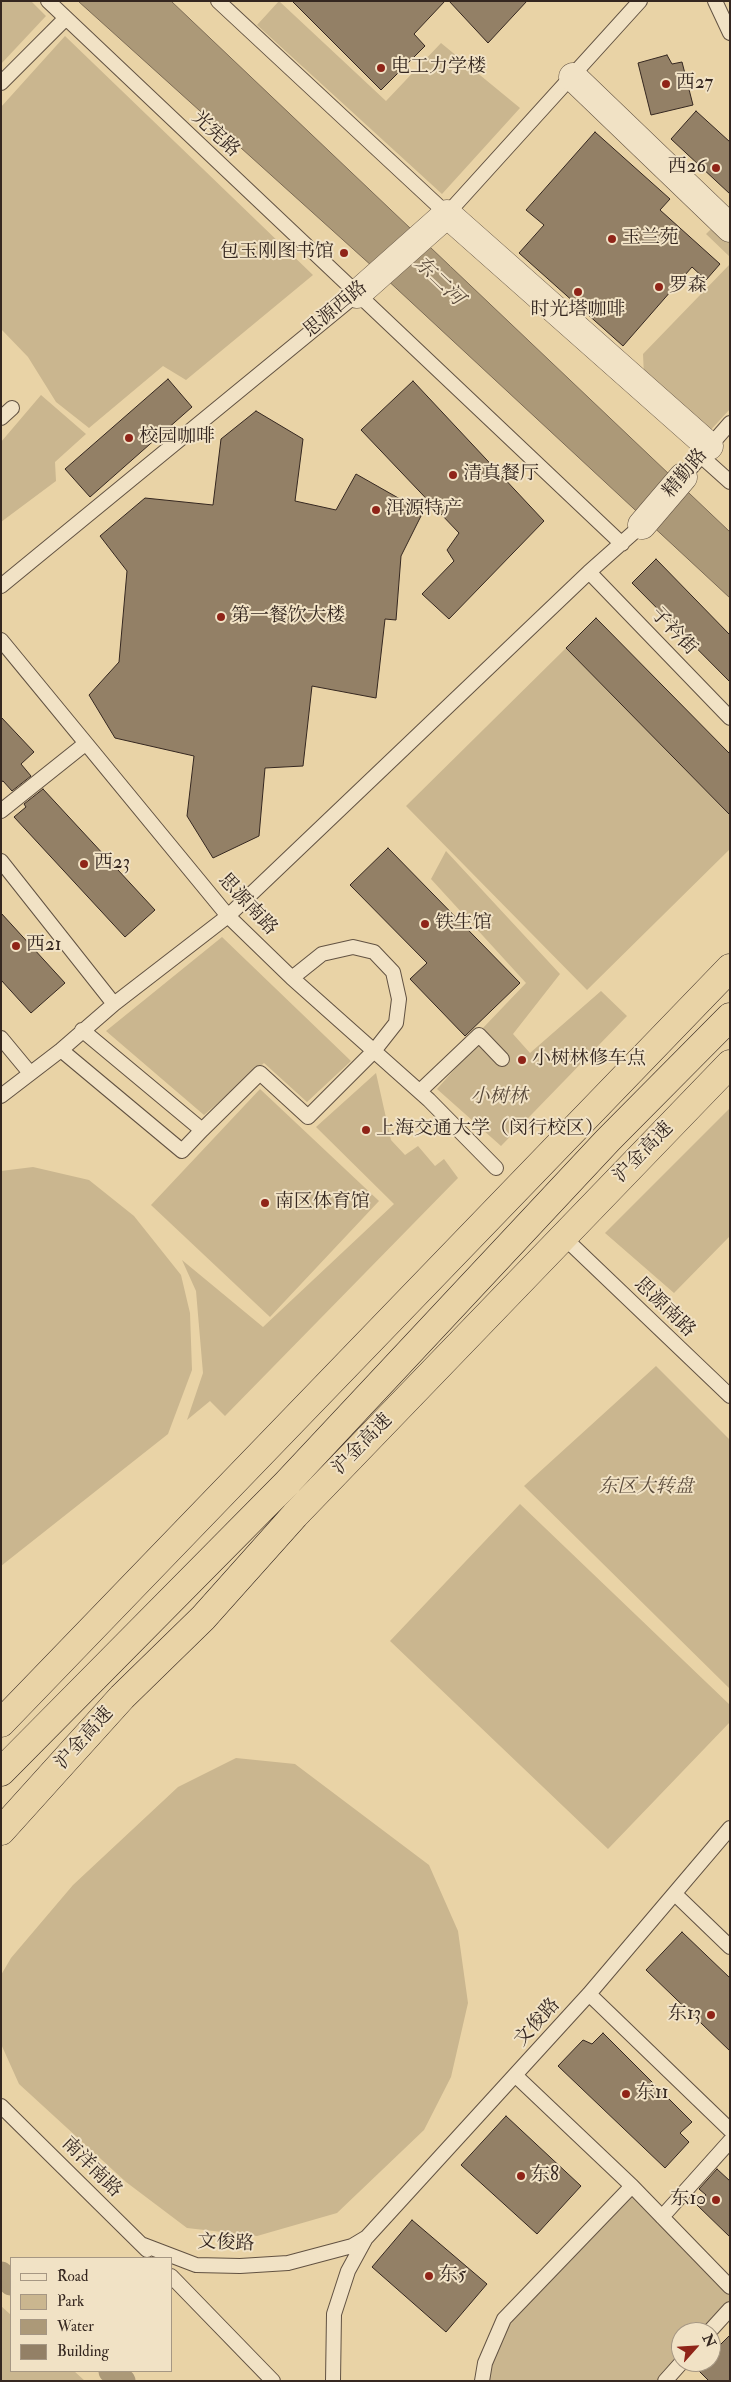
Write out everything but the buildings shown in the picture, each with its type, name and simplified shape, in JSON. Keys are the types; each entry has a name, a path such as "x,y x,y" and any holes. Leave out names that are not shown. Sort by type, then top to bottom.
{"highway":[{"path":"1,1723 730,968"},
{"name":"沪金高速","path":"1,1772 287,1483 608,1140 730,1017"},
{"name":"沪金高速","path":"1,1831 122,1698 203,1618 295,1515 730,1064"}],"street":[{"path":"573,78 730,228"},
{"name":"思源西路","path":"362,290 447,214"},
{"path":"447,214 705,451"},
{"name":"精勤路","path":"642,525 684,477"}],"lane":[{"name":"光宪路","path":"48,1 362,290 622,544"},
{"path":"218,1 447,214"},
{"name":"思源西路","path":"447,214 573,78 640,1"},
{"path":"715,1 730,33"},
{"path":"1,84 66,18"},
{"name":"思源西路","path":"1,586 362,290"},
{"path":"1,418 12,408"},
{"name":"精勤路","path":"684,477 730,423"},
{"path":"705,451 730,482"},
{"path":"1,1096 61,1050 114,1004 228,916 589,572 642,525"},
{"name":"子衿街","path":"589,572 730,718"},
{"name":"思源南路","path":"1,640 228,916 292,978 420,1092 496,1168"},
{"path":"1,811 85,744"},
{"path":"1,861 114,1004"},
{"path":"61,1050 182,1151 260,1074 308,1117 374,1051 396,1023 399,999 393,972 374,952 353,947 322,954 292,978"},
{"path":"82,1030 202,1130"},
{"path":"420,1092 479,1036 502,1059"},
{"path":"1,1038 30,1073"},
{"name":"思源南路","path":"573,1246 729,1393"},
{"name":"文俊路","path":"141,2244 196,2265 240,2266 288,2262 352,2246 367,2236 590,1994 730,1828"},
{"path":"675,1894 730,1947"},
{"path":"590,1994 730,2130"},
{"path":"516,2076 632,2186 730,2287"},
{"name":"南洋南路","path":"1,2106 153,2257"},
{"path":"662,2217 730,2141"},
{"path":"482,2381 485,2363 504,2319 632,2186"},
{"name":"文俊路","path":"333,2381 334,2314 348,2271 367,2236"},
{"path":"172,2277 272,2381"},
{"path":"719,2322 730,2310"}],"green space":[{"path":"1,1 31,1 46,16 1,64"},
{"path":"279,1 386,101 441,43 520,108 442,194 257,25"},
{"path":"65,36 313,275 186,380 163,366 89,428 56,402 28,357 1,329 1,107"},
{"path":"716,224 730,237 730,257 706,234"},
{"path":"730,264 730,409 707,434 644,376 643,354"},
{"path":"41,395 86,434 55,462 56,481 1,522 1,442"},
{"path":"566,648 730,815 730,849 587,990 406,806"},
{"name":"小树林","path":"446,851 560,974 513,1034 530,1053 601,991 627,1016 501,1146 437,1089 478,1043 503,1064 509,1060 482,1029 526,983 431,879"},
{"path":"222,937 351,1061 307,1102 264,1063 204,1115 106,1031"},
{"path":"376,1073 391,1140 405,1155 418,1146 435,1166 444,1159 458,1178 225,1416 210,1401 187,1420 203,1373 196,1291 182,1260 263,1327 394,1204 316,1127"},
{"name":"南区体育馆","path":"260,1089 379,1201 270,1317 151,1205"},
{"path":"730,1108 730,1236 674,1293 605,1233"},
{"path":"33,1167 89,1180 134,1216 181,1275 190,1313 192,1370 168,1434 1,1566 1,1171"},
{"name":"东区大转盘","path":"656,1366 730,1440 730,1689 524,1486"},
{"path":"520,1504 730,1705 730,1722 608,1849 390,1641"},
{"path":"236,1758 295,1764 429,1865 458,1931 468,2003 451,2077 424,2130 337,2213 257,2236 187,2228 126,2182 19,2084 1,2044 1,1975 11,1958 73,1885 178,1787"},
{"path":"632,2186 730,2287 730,2309 718,2322 671,2322 671,2372 673,2372 665,2381 482,2381 493,2340"},
{"path":"1,2306 10,2314 10,2372 75,2372 85,2381 1,2381"}],"water":[{"name":"东二河","path":"78,1 171,1 730,532 730,598 383,276"}],"waterway":[{"path":"1,2274 10,2282"},
{"path":"112,2372 123,2381"}],"place":[{"name":"电工力学楼","path":"381,68"},
{"name":"西27","path":"666,84"},
{"name":"西26","path":"716,168"},
{"name":"玉兰苑","path":"612,239"},
{"name":"包玉刚图书馆","path":"344,253"},
{"name":"罗森","path":"659,287"},
{"name":"时光塔咖啡","path":"578,292"},
{"name":"校园咖啡","path":"129,438"},
{"name":"清真餐厅","path":"453,475"},
{"name":"洱源特产","path":"376,510"},
{"name":"第一餐饮大楼","path":"221,617"},
{"name":"西23","path":"84,864"},
{"name":"铁生馆","path":"425,924"},
{"name":"西21","path":"16,946"},
{"name":"小树林修车点","path":"522,1060"},
{"name":"上海交通大学（闵行校区）","path":"366,1130"},
{"name":"南区体育馆","path":"265,1203"},
{"name":"东13","path":"711,2015"},
{"name":"东11","path":"626,2094"},
{"name":"东8","path":"521,2176"},
{"name":"东10","path":"716,2200"},
{"name":"东5","path":"429,2276"}]}
